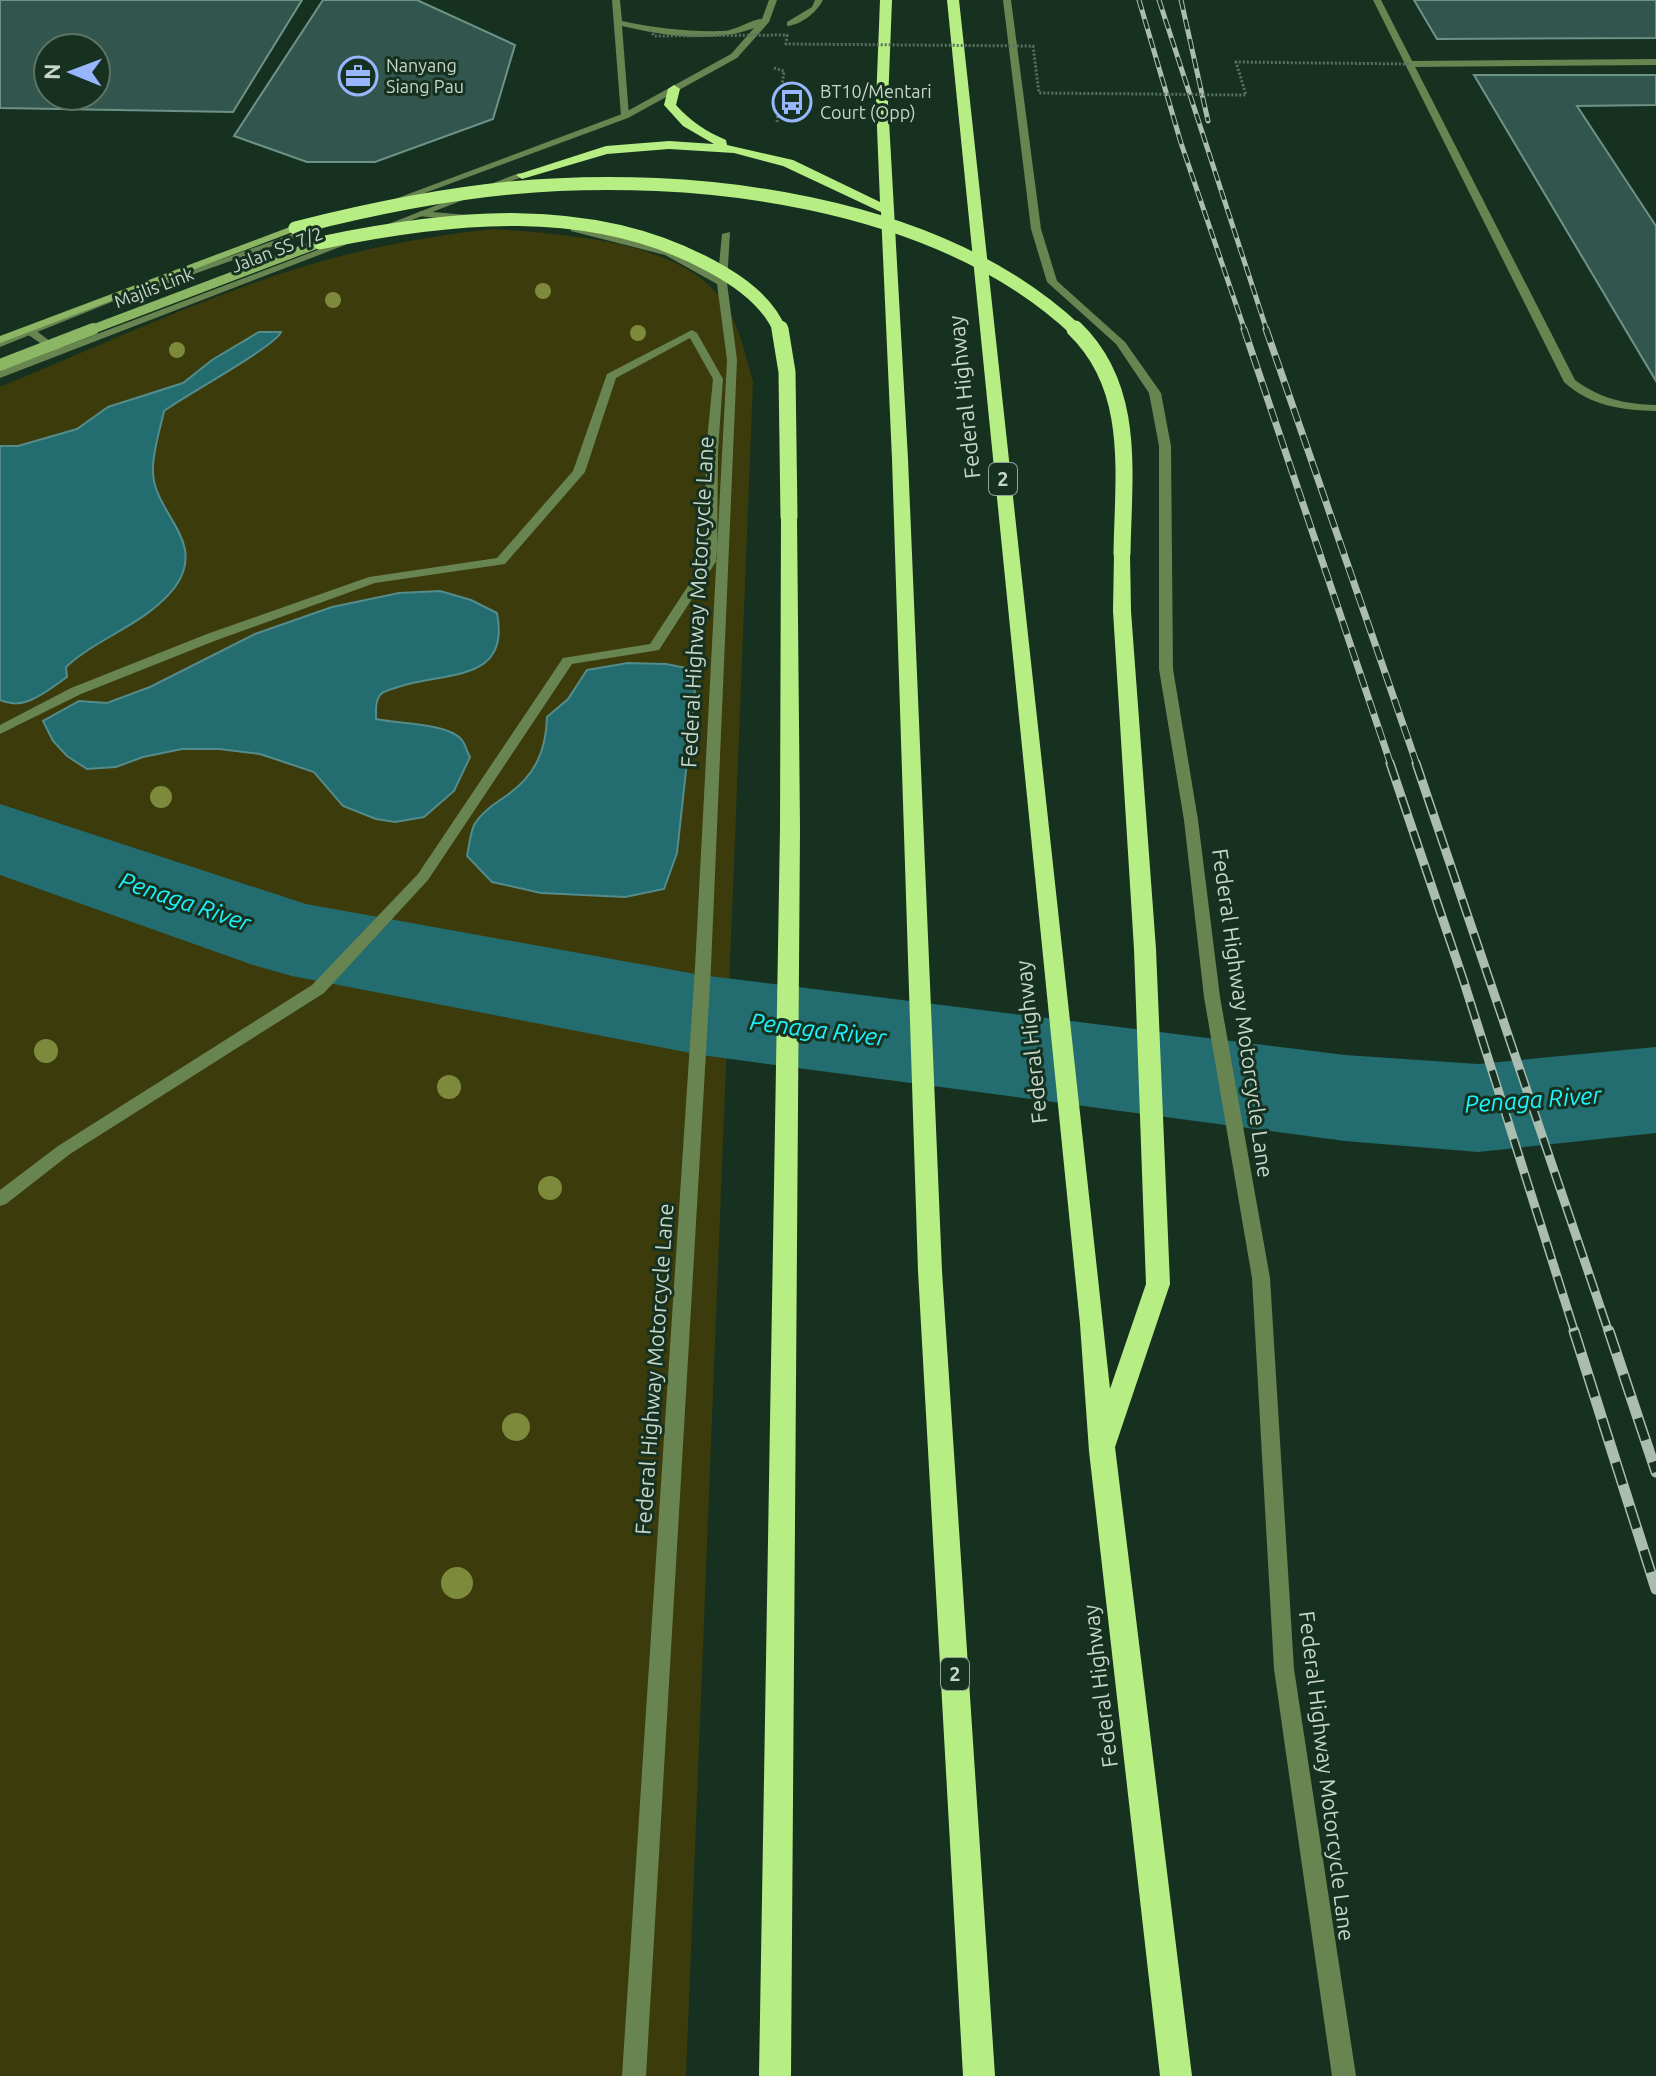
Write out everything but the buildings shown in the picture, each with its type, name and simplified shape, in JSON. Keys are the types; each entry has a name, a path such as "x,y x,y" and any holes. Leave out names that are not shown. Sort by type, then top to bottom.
{"highway":[{"name":"2","path":"886,0 882,103 930,1271 979,2076"},
{"name":"Federal Highway","path":"953,0 1092,1324 1102,1451 1176,2076"},
{"path":"674,89 670,105 684,122 734,149"},
{"path":"522,175 606,150 669,145 734,149 788,163 887,210"},
{"path":"295,228 399,201 486,189 638,184 780,199 830,209 916,234 989,267 1067,320 1096,352 1112,381 1122,426 1122,611 1145,949 1158,1284 1102,1451"},
{"path":"320,243 391,228 477,219 574,223 640,236 708,261 745,286 775,320 782,335 787,382 790,548 790,829 775,2076"}],"main road":[{"name":"Majlis Link","path":"0,342 295,228"},
{"name":"Majlis Link","path":"0,365 320,243"}],"street":[{"path":"616,0 625,116"},
{"path":"616,22 650,30 727,34 766,20 773,0"},
{"path":"790,24 815,8 819,0"},
{"name":"Federal Highway Motorcycle Lane","path":"1007,0 1036,229 1052,282 1120,342 1155,393 1165,446 1166,669 1191,820 1212,997 1261,1278 1284,1669 1344,2076"},
{"path":"1377,0 1570,382 1596,401 1613,406 1656,408"},
{"name":"Jalan SS 7/2","path":"0,342 625,116 734,56 766,20"},
{"path":"1411,64 1656,62"},
{"name":"Jalan SS 7/2","path":"0,375 522,175"},
{"path":"421,214 577,230 637,243 669,253 722,283"},
{"name":"Federal Highway Motorcycle Lane","path":"634,2076 703,967 732,360 722,283 727,234"},
{"path":"31,332 60,352"},
{"path":"0,730 76,691 212,637 373,580 501,561 579,472 611,376 692,333 718,379 712,451 711,560 654,647 568,661 423,877 318,989 64,1150 0,1199"}],"path":[{"path":"650,30 654,36 787,35 786,44 1033,46 1039,93 1246,95 1236,62 1411,64"},
{"path":"734,56 784,71 776,127"}],"shaded area":[{"path":"494,229 615,243 675,263 699,277 726,305 740,337 753,382 686,2076 0,2076 0,387 172,314 304,266 403,242"}],"water":[{"path":"259,332 281,332 247,359 164,411 153,472 162,501 183,541 186,556 184,571 175,587 151,611 79,656 66,667 67,677 44,693 18,703 0,700 0,446 18,446 77,429 108,407 183,383 212,360"},
{"path":"440,591 471,600 497,613 499,636 494,652 484,663 470,671 389,690 378,699 376,719 445,730 461,739 470,757 454,791 424,817 395,822 376,819 343,806 314,772 260,754 182,749 143,757 116,767 87,769 67,756 53,741 43,721 79,701 107,703 150,687 255,634 332,607 399,593"},
{"path":"628,663 666,664 697,670 677,853 664,889 625,897 541,893 492,882 467,856 474,825 531,771 541,752 547,717 568,699 587,670"}],"waterway":[{"name":"Penaga River","path":"0,838 292,939 701,1015 1345,1098 1478,1108 1656,1090"}],"railway":[{"path":"1139,0 1181,143 1245,331"},
{"path":"1159,0 1267,331"},
{"path":"1181,0 1208,121"},
{"path":"1244,329 1391,765"},
{"path":"1266,329 1417,765"},
{"path":"1390,763 1463,979 1575,1333"},
{"path":"1416,763 1609,1333"},
{"path":"1574,1331 1656,1589"},
{"path":"1609,1331 1656,1472"}],"place":[{"name":"Nanyang Siang Pau","path":"358,76"},
{"name":"BT10/Mentari Court (Opp)","path":"792,102"}]}
